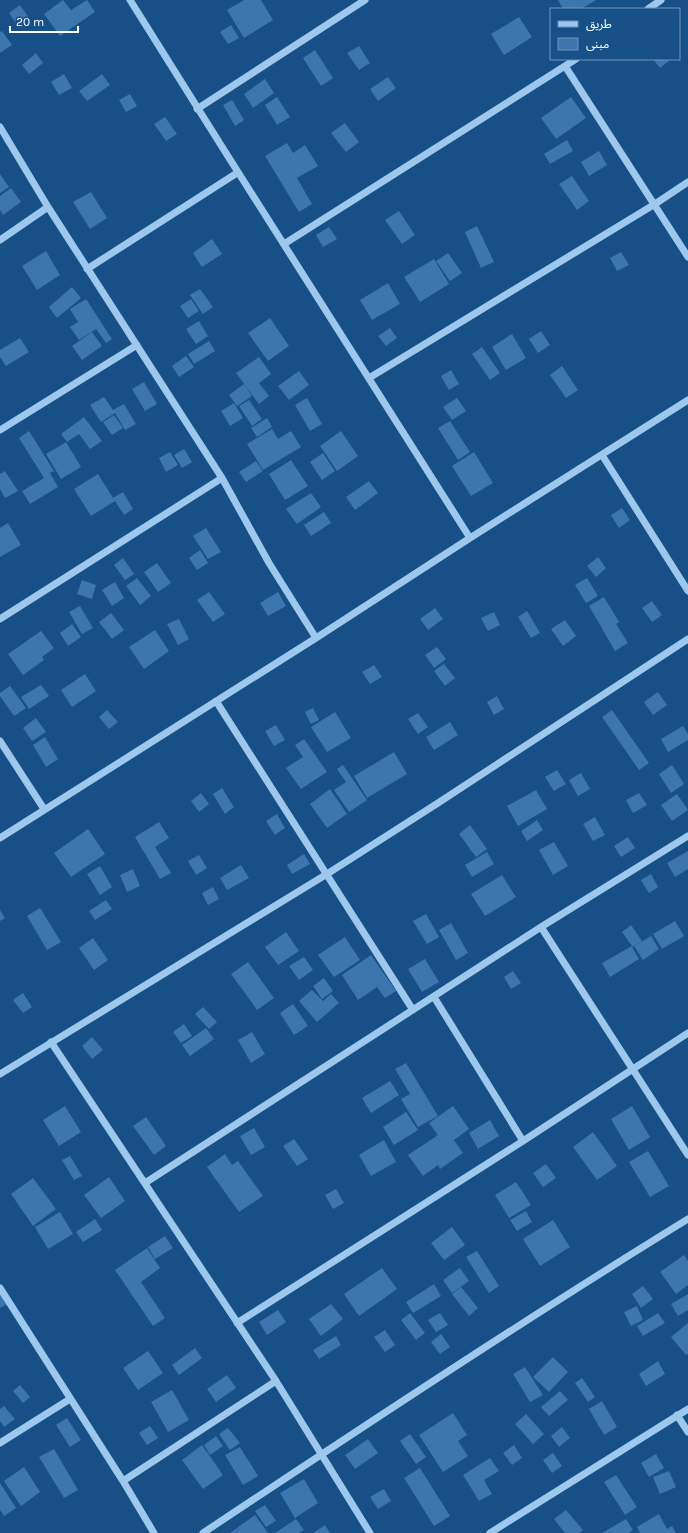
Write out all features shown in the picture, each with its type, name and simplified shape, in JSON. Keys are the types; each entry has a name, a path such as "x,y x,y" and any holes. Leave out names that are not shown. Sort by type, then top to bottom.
{"street":[{"path":"130,0 237,173 284,244 470,538"},
{"path":"197,109 365,0"},
{"path":"649,8 661,0"},
{"path":"284,244 574,60"},
{"path":"565,66 688,257"},
{"path":"0,127 48,207 222,478 269,563 316,638"},
{"path":"88,269 237,173"},
{"path":"369,378 655,204 688,182"},
{"path":"0,240 48,207"},
{"path":"0,430 137,345"},
{"path":"0,838 688,400"},
{"path":"602,454 688,591"},
{"path":"0,618 222,478"},
{"path":"0,1074 327,874 688,639"},
{"path":"216,701 413,1010"},
{"path":"0,741 44,809"},
{"path":"145,1183 541,927 688,836"},
{"path":"541,927 688,1155"},
{"path":"434,997 523,1140"},
{"path":"237,1323 688,1033"},
{"path":"51,1042 276,1381 370,1533"},
{"path":"203,1533 321,1454 600,1273 688,1219"},
{"path":"0,1288 123,1480 154,1533"},
{"path":"123,1480 276,1381"},
{"path":"0,1443 70,1399"},
{"path":"490,1533 688,1409"},
{"path":"677,1415 688,1432"}],"building":[{"path":"63,0 71,10 87,0 95,12 60,36 44,14"},
{"path":"244,0 261,0 273,20 244,38 227,10"},
{"path":"558,0 596,0 583,8 562,8"},
{"path":"20,5 30,19 18,26 9,13"},
{"path":"519,17 532,37 504,55 491,34"},
{"path":"231,25 239,38 228,44 220,32"},
{"path":"2,31 12,45 0,53 0,32"},
{"path":"359,46 370,63 359,70 347,53"},
{"path":"315,50 333,78 321,86 303,58"},
{"path":"36,53 43,63 29,74 22,65"},
{"path":"654,60 668,60 669,61 660,68"},
{"path":"64,74 72,88 59,95 51,82"},
{"path":"102,74 110,85 87,101 79,91"},
{"path":"388,77 396,88 378,101 370,89"},
{"path":"265,79 274,93 253,108 244,94"},
{"path":"130,94 137,106 126,112 119,100"},
{"path":"277,97 290,117 277,125 265,105"},
{"path":"571,97 586,118 556,139 541,118"},
{"path":"232,100 244,120 235,126 223,105"},
{"path":"165,117 177,134 166,141 154,124"},
{"path":"345,123 359,142 346,152 331,133"},
{"path":"567,140 573,151 550,164 544,154"},
{"path":"287,143 293,153 305,145 318,166 297,178 312,204 299,212 265,156"},
{"path":"599,151 607,165 589,176 581,162"},
{"path":"0,174 9,187 0,193"},
{"path":"572,176 589,201 577,210 559,184"},
{"path":"11,188 21,202 3,215 0,210 0,196"},
{"path":"91,192 107,218 90,229 73,202"},
{"path":"399,211 415,235 402,244 385,220"},
{"path":"477,226 494,262 481,268 465,232"},
{"path":"329,227 337,239 323,247 316,235"},
{"path":"212,239 222,254 202,267 193,253"},
{"path":"46,251 60,275 37,290 22,266"},
{"path":"621,252 629,265 617,271 610,258"},
{"path":"448,253 462,273 450,281 436,261"},
{"path":"434,259 449,284 420,302 404,277"},
{"path":"388,283 400,304 372,320 360,300"},
{"path":"72,287 81,298 57,318 49,307"},
{"path":"200,289 213,307 203,314 190,295"},
{"path":"86,299 112,339 106,343 96,329 79,340 70,327 78,322 70,309"},
{"path":"191,299 199,311 188,318 180,306"},
{"path":"270,318 289,346 268,361 248,333"},
{"path":"199,321 208,336 196,344 186,329"},
{"path":"390,328 397,338 386,346 378,336"},
{"path":"541,331 550,345 538,353 529,339"},
{"path":"92,332 102,346 82,360 72,346"},
{"path":"512,334 526,358 506,370 492,347"},
{"path":"20,338 29,352 6,366 0,357 0,350"},
{"path":"209,341 215,351 194,364 188,354"},
{"path":"482,347 500,373 490,380 472,354"},
{"path":"186,356 194,367 179,377 172,366"},
{"path":"259,357 271,374 259,383 269,396 259,404 236,373"},
{"path":"562,366 578,390 566,398 550,375"},
{"path":"451,370 459,384 449,390 441,376"},
{"path":"299,371 309,385 289,400 278,386"},
{"path":"144,382 157,404 145,411 132,389"},
{"path":"244,384 252,396 237,406 229,395"},
{"path":"104,397 113,410 124,404 136,424 125,430 115,413 101,422 90,405"},
{"path":"307,398 322,424 310,431 295,405"},
{"path":"457,398 466,411 452,420 443,407"},
{"path":"249,400 262,419 252,426 239,406"},
{"path":"234,403 243,418 230,426 221,411"},
{"path":"114,415 123,428 112,435 103,422"},
{"path":"84,417 102,441 90,449 79,434 67,442 61,434"},
{"path":"267,418 272,427 257,437 251,428"},
{"path":"450,421 470,452 458,460 438,428"},
{"path":"272,429 278,439 291,431 301,447 263,470 247,444"},
{"path":"29,431 54,471 50,473 58,487 30,504 22,491 44,478 19,438"},
{"path":"341,431 358,456 337,471 320,446"},
{"path":"66,442 81,467 61,479 46,454"},
{"path":"184,449 192,462 182,468 174,455"},
{"path":"170,452 178,465 166,472 159,458"},
{"path":"474,452 493,483 471,496 452,466"},
{"path":"323,453 335,471 322,480 310,462"},
{"path":"291,460 308,486 285,500 269,474"},
{"path":"256,461 263,471 246,482 239,472"},
{"path":"5,471 18,491 5,498 0,489 0,474"},
{"path":"98,474 115,501 91,516 74,489"},
{"path":"369,481 378,493 355,510 346,497"},
{"path":"123,492 133,509 124,515 113,498"},
{"path":"311,493 321,507 297,524 286,509"},
{"path":"622,508 630,520 619,528 611,515"},
{"path":"324,512 331,523 311,536 304,525"},
{"path":"8,523 21,545 0,557 0,528"},
{"path":"206,528 221,552 208,559 193,536"},
{"path":"200,550 208,563 197,570 189,558"},
{"path":"598,557 606,568 596,577 587,566"},
{"path":"123,558 134,574 125,580 114,565"},
{"path":"157,563 171,583 158,592 144,572"},
{"path":"137,578 151,596 140,605 126,586"},
{"path":"587,578 598,596 586,603 575,585"},
{"path":"82,580 96,585 92,599 77,594"},
{"path":"115,582 124,598 112,606 102,590"},
{"path":"209,592 225,614 213,622 197,600"},
{"path":"278,592 286,606 268,616 260,603"},
{"path":"604,597 619,622 616,624 628,643 615,651 589,606"},
{"path":"652,601 662,615 652,622 642,608"},
{"path":"80,606 93,628 82,634 69,612"},
{"path":"435,608 443,619 428,630 420,619"},
{"path":"527,611 540,633 531,638 518,617"},
{"path":"494,612 500,625 488,631 481,618"},
{"path":"111,613 124,630 112,639 99,622"},
{"path":"179,619 189,639 178,645 167,624"},
{"path":"565,620 576,636 563,646 551,629"},
{"path":"72,624 81,637 68,646 60,633"},
{"path":"155,630 169,651 144,669 129,647"},
{"path":"41,631 54,648 42,657 44,660 23,675 8,654"},
{"path":"437,647 446,659 434,668 425,655"},
{"path":"444,664 455,678 445,686 434,671"},
{"path":"374,665 382,677 370,684 362,672"},
{"path":"85,674 96,691 72,707 61,690"},
{"path":"41,685 49,696 29,709 21,697"},
{"path":"10,686 26,708 14,716 0,696 0,693"},
{"path":"658,692 667,705 653,715 644,702"},
{"path":"497,696 504,709 494,715 487,702"},
{"path":"313,708 319,720 311,724 305,712"},
{"path":"107,710 118,722 109,729 99,717"},
{"path":"612,710 649,763 639,770 602,717"},
{"path":"335,712 351,738 327,752 311,727"},
{"path":"418,713 428,727 418,734 408,719"},
{"path":"36,718 46,732 32,741 23,728"},
{"path":"450,722 458,735 434,750 426,737"},
{"path":"276,725 285,740 274,746 265,731"},
{"path":"683,726 688,734 688,740 668,752 661,739"},
{"path":"45,737 58,759 46,767 33,745"},
{"path":"304,739 327,772 301,789 286,768 303,757 295,745"},
{"path":"394,752 407,774 367,798 354,776"},
{"path":"343,765 367,800 349,812 334,790 346,782 337,769"},
{"path":"672,765 684,784 671,793 659,774"},
{"path":"557,770 566,784 554,791 545,777"},
{"path":"581,773 590,789 578,796 569,780"},
{"path":"222,788 234,807 225,814 213,794"},
{"path":"330,789 347,814 327,828 310,804"},
{"path":"536,790 547,809 518,826 507,806"},
{"path":"201,793 209,804 199,812 191,801"},
{"path":"639,793 647,805 633,813 626,800"},
{"path":"677,794 688,810 672,821 661,805"},
{"path":"277,814 285,828 275,835 266,821"},
{"path":"595,817 605,835 593,841 583,824"},
{"path":"537,820 543,830 527,841 521,831"},
{"path":"159,822 169,838 155,847 171,873 160,879 135,837"},
{"path":"470,825 487,849 476,857 459,834"},
{"path":"88,829 105,854 71,877 54,853"},
{"path":"628,837 635,848 621,857 614,846"},
{"path":"554,842 568,866 553,875 539,850"},
{"path":"688,851 688,869 675,877 667,863"},
{"path":"487,852 494,864 472,877 465,865"},
{"path":"304,854 310,864 292,874 287,865"},
{"path":"199,855 207,868 196,875 188,861"},
{"path":"241,865 249,878 227,890 220,878"},
{"path":"100,866 112,887 100,895 87,874"},
{"path":"133,869 140,886 127,892 120,875"},
{"path":"651,874 658,887 649,893 641,880"},
{"path":"502,875 516,897 485,916 471,894"},
{"path":"213,887 219,899 208,905 202,893"},
{"path":"106,900 112,909 95,920 89,911"},
{"path":"40,908 61,942 47,950 27,916"},
{"path":"0,910 5,918 0,921"},
{"path":"426,914 439,937 427,944 413,921"},
{"path":"675,921 684,936 662,949 653,934"},
{"path":"451,923 468,953 456,960 439,930"},
{"path":"631,925 642,941 632,947 639,959 610,977 602,963 632,946 622,932"},
{"path":"286,932 299,951 278,965 265,947"},
{"path":"651,936 659,949 643,960 634,946"},
{"path":"345,937 360,960 334,977 318,955"},
{"path":"93,938 108,960 94,970 79,948"},
{"path":"371,955 396,991 385,998 377,987 358,1000 342,975"},
{"path":"304,957 313,970 299,980 289,966"},
{"path":"425,959 439,982 422,992 408,969"},
{"path":"248,962 274,998 257,1010 231,974"},
{"path":"513,971 521,983 511,989 504,977"},
{"path":"324,978 333,991 322,999 313,986"},
{"path":"312,990 323,1001 331,994 339,1003 317,1022 299,1001"},
{"path":"23,993 32,1007 23,1013 13,1000"},
{"path":"293,1004 308,1026 294,1035 280,1013"},
{"path":"203,1007 217,1022 209,1029 195,1014"},
{"path":"184,1024 192,1036 181,1043 173,1032"},
{"path":"206,1028 214,1039 190,1056 182,1045"},
{"path":"252,1032 265,1054 251,1063 238,1040"},
{"path":"92,1037 103,1050 92,1059 82,1046"},
{"path":"406,1063 438,1116 418,1127 401,1099 410,1094 395,1069"},
{"path":"390,1081 399,1095 371,1113 362,1098"},
{"path":"65,1106 81,1132 59,1146 43,1120"},
{"path":"453,1106 469,1129 454,1140 463,1153 440,1169 438,1165 423,1176 408,1155 438,1135 429,1123"},
{"path":"632,1106 650,1137 629,1150 611,1119"},
{"path":"406,1112 418,1130 394,1145 383,1127"},
{"path":"146,1117 166,1146 154,1155 133,1126"},
{"path":"490,1120 499,1136 478,1149 469,1133"},
{"path":"254,1128 265,1147 251,1155 240,1136"},
{"path":"593,1132 617,1166 597,1180 573,1147"},
{"path":"294,1139 308,1159 297,1166 283,1146"},
{"path":"384,1140 396,1162 371,1176 359,1155"},
{"path":"648,1151 669,1186 650,1197 629,1162"},
{"path":"225,1154 232,1165 238,1161 263,1196 239,1212 207,1167"},
{"path":"70,1156 82,1176 74,1180 62,1160"},
{"path":"546,1164 556,1178 543,1187 533,1173"},
{"path":"109,1177 125,1201 101,1218 84,1195"},
{"path":"33,1178 56,1209 33,1226 11,1194"},
{"path":"516,1182 531,1205 509,1218 495,1195"},
{"path":"336,1189 344,1203 333,1209 325,1195"},
{"path":"526,1211 532,1222 517,1231 510,1220"},
{"path":"60,1212 73,1234 48,1249 35,1227"},
{"path":"95,1219 102,1230 83,1242 76,1232"},
{"path":"553,1220 570,1247 540,1266 523,1239"},
{"path":"452,1227 465,1245 444,1260 431,1243"},
{"path":"165,1236 173,1248 155,1259 148,1247"},
{"path":"147,1248 160,1268 141,1282 165,1318 153,1326 115,1270"},
{"path":"477,1251 499,1286 489,1293 466,1257"},
{"path":"684,1255 688,1261 688,1285 676,1294 660,1272"},
{"path":"382,1268 397,1289 359,1316 344,1294"},
{"path":"460,1268 469,1281 452,1293 443,1280"},
{"path":"434,1284 441,1296 413,1313 406,1302"},
{"path":"643,1286 653,1299 641,1308 632,1294"},
{"path":"461,1287 478,1308 469,1316 452,1294"},
{"path":"0,1293 7,1304 0,1308"},
{"path":"688,1294 688,1310 678,1316 671,1304"},
{"path":"331,1304 343,1319 321,1336 309,1319"},
{"path":"637,1306 643,1320 631,1326 624,1312"},
{"path":"278,1310 286,1322 267,1335 259,1322"},
{"path":"410,1313 425,1333 416,1340 401,1320"},
{"path":"440,1313 448,1325 436,1332 428,1320"},
{"path":"658,1313 665,1323 643,1336 637,1326"},
{"path":"688,1323 688,1354 686,1355 671,1337"},
{"path":"385,1330 395,1345 385,1352 374,1337"},
{"path":"441,1334 450,1347 440,1354 431,1342"},
{"path":"336,1336 341,1345 319,1359 313,1350"},
{"path":"195,1348 202,1358 179,1375 172,1365"},
{"path":"148,1351 163,1373 138,1390 123,1368"},
{"path":"553,1357 568,1372 549,1392 533,1377"},
{"path":"658,1361 665,1374 646,1386 639,1374"},
{"path":"525,1367 543,1395 530,1402 513,1374"},
{"path":"227,1375 236,1388 216,1402 207,1389"},
{"path":"582,1378 595,1397 588,1402 575,1383"},
{"path":"20,1385 30,1397 23,1403 13,1391"},
{"path":"172,1390 189,1420 168,1432 151,1402"},
{"path":"560,1391 568,1400 549,1416 541,1407"},
{"path":"602,1401 617,1427 604,1435 589,1409"},
{"path":"4,1406 15,1419 4,1427 0,1421 0,1409"},
{"path":"453,1413 467,1435 458,1441 468,1456 443,1472 419,1435"},
{"path":"526,1414 544,1434 533,1444 515,1424"},
{"path":"67,1418 81,1440 70,1447 56,1425"},
{"path":"150,1426 158,1438 147,1445 139,1433"},
{"path":"562,1427 570,1438 559,1447 551,1436"},
{"path":"228,1428 240,1443 230,1450 219,1434"},
{"path":"410,1434 426,1457 416,1464 400,1441"},
{"path":"216,1436 223,1446 210,1455 204,1445"},
{"path":"368,1439 378,1453 355,1469 345,1455"},
{"path":"202,1445 223,1475 203,1489 182,1460"},
{"path":"514,1445 522,1458 512,1465 503,1453"},
{"path":"240,1447 258,1476 243,1485 225,1455"},
{"path":"54,1449 78,1490 64,1498 39,1457"},
{"path":"553,1453 562,1466 552,1473 543,1460"},
{"path":"656,1454 664,1468 649,1477 641,1463"},
{"path":"490,1458 499,1471 484,1480 492,1494 479,1501 463,1475"},
{"path":"24,1467 40,1492 21,1506 4,1481"},
{"path":"420,1468 450,1516 434,1526 404,1478"},
{"path":"669,1471 676,1487 660,1494 653,1477"},
{"path":"616,1475 637,1507 625,1515 604,1482"},
{"path":"304,1479 318,1503 295,1518 280,1493"},
{"path":"0,1483 16,1508 4,1516 0,1510"},
{"path":"384,1489 391,1501 378,1509 370,1497"},
{"path":"265,1505 276,1521 266,1527 255,1511"},
{"path":"566,1510 583,1530 579,1533 565,1533 554,1519"},
{"path":"659,1514 667,1529 672,1526 676,1533 640,1533 637,1527"},
{"path":"255,1515 268,1533 230,1533"},
{"path":"296,1519 304,1530 299,1533 275,1533"},
{"path":"626,1519 633,1530 629,1533 602,1533"},
{"path":"325,1525 330,1533 313,1533"}]}
